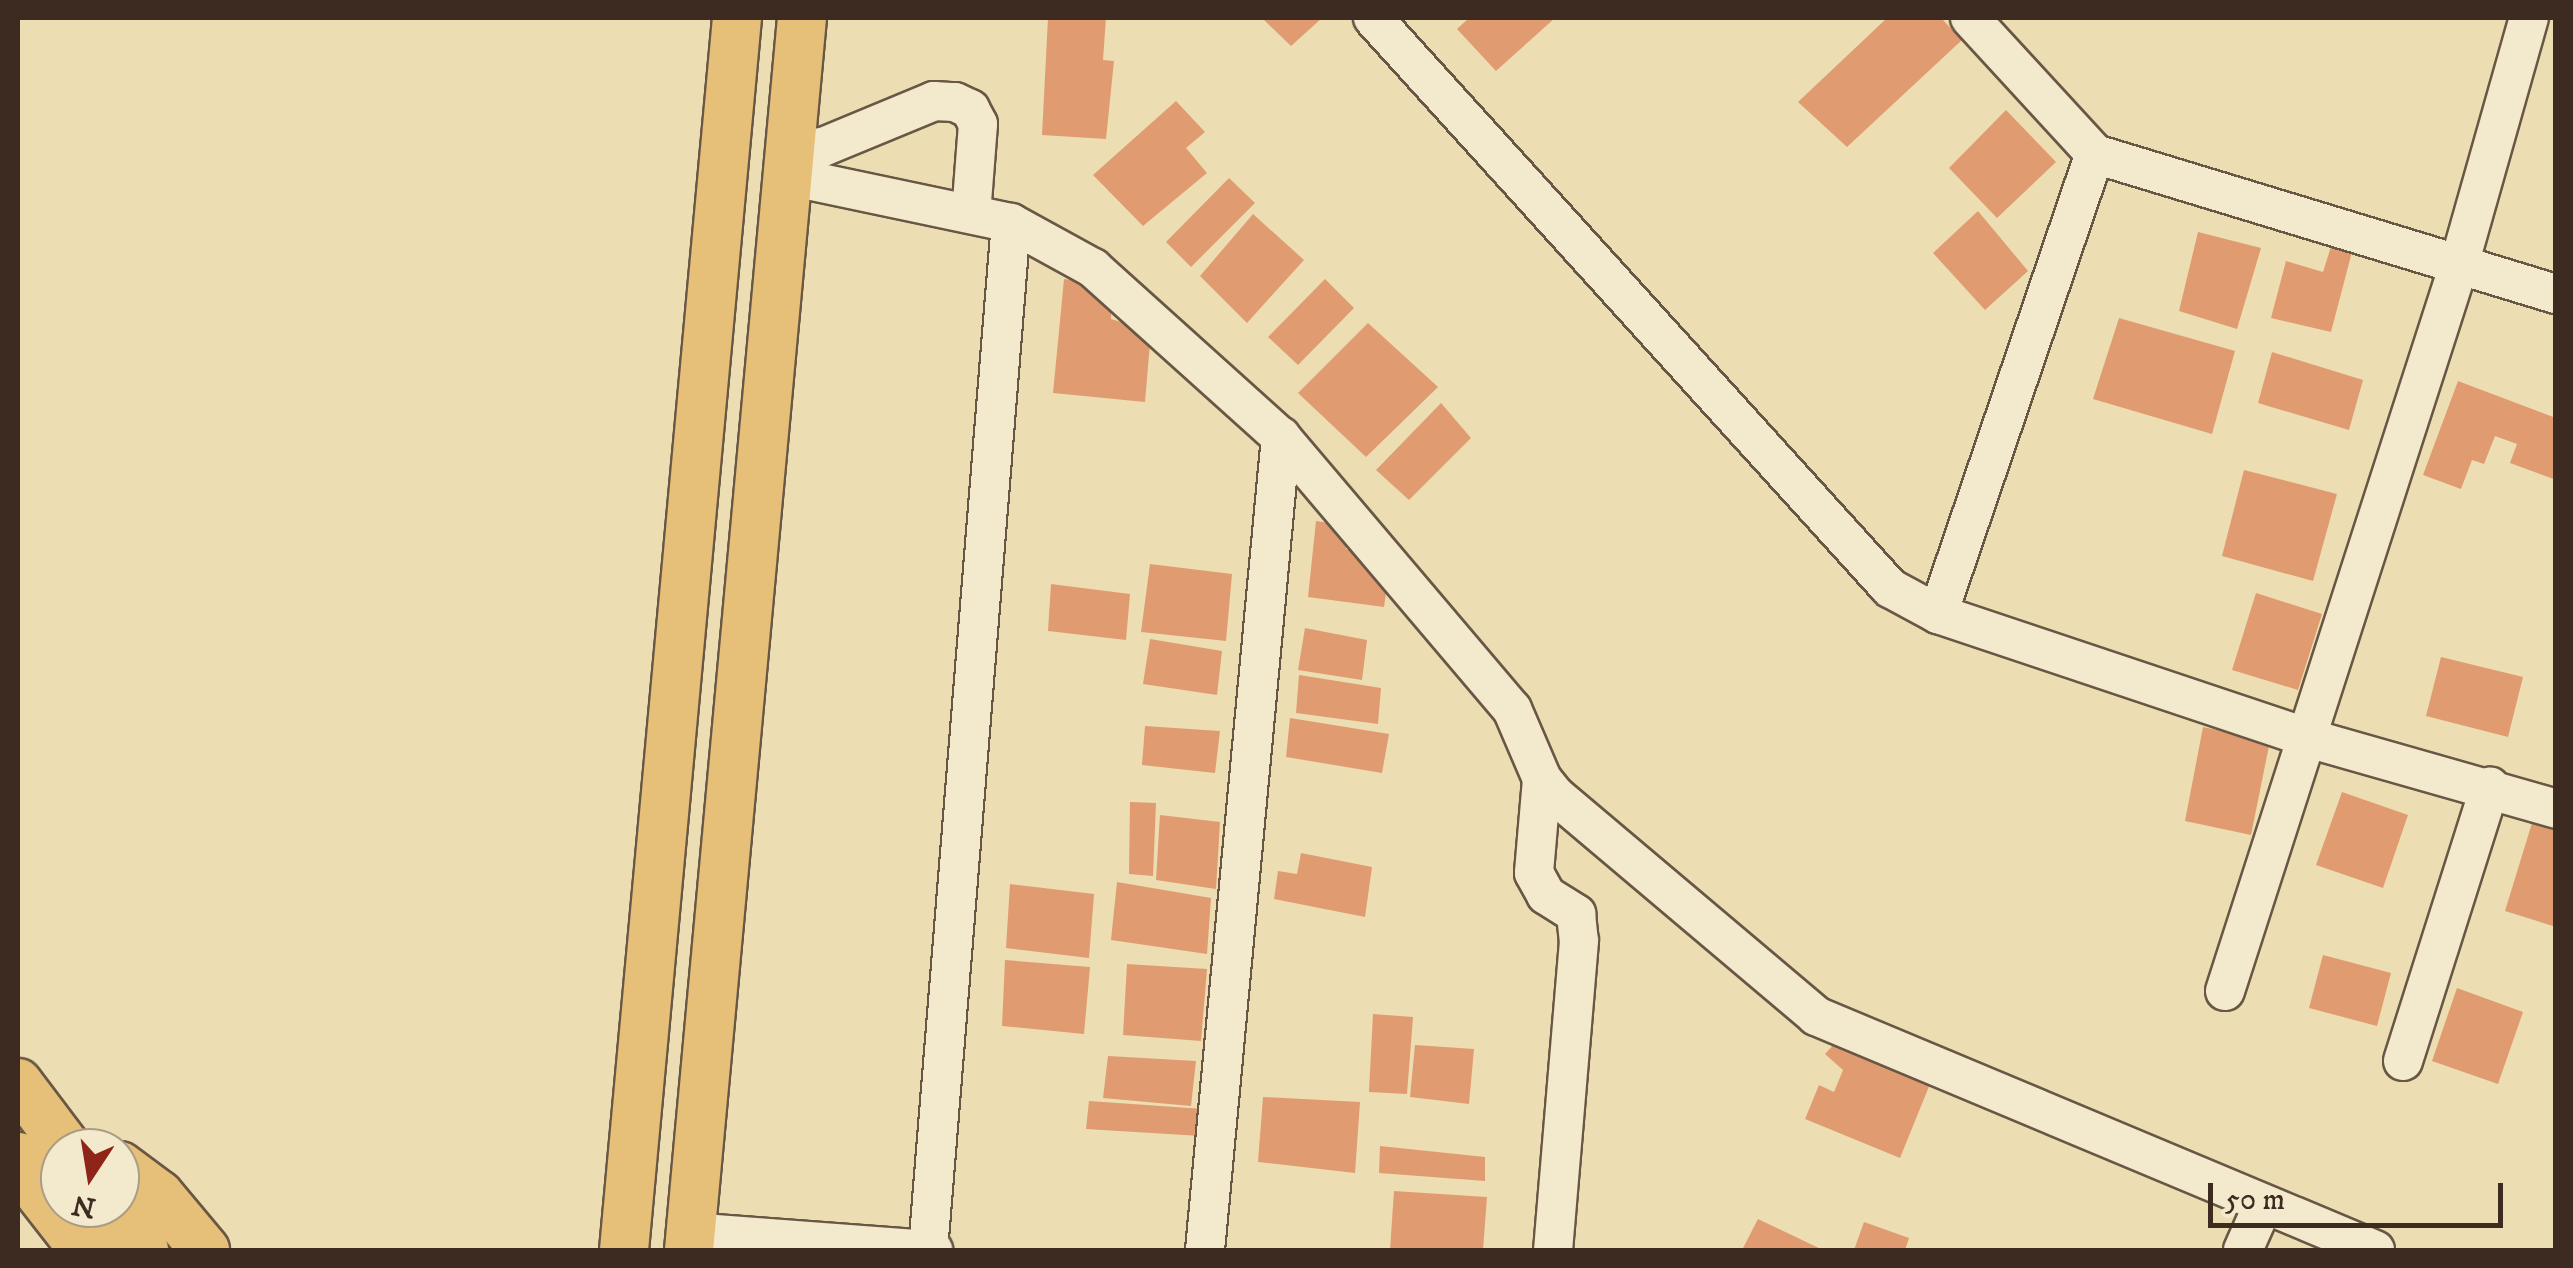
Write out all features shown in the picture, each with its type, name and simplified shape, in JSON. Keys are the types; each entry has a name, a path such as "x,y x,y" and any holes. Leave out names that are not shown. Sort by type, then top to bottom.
{"highway":[{"path":"18,1160 88,1250"}],"main road":[{"path":"624,1250 737,18"},
{"path":"690,1241 802,18"},
{"path":"24,1092 52,1128"},
{"path":"24,1092 70,1128"},
{"path":"140,1180 159,1194 204,1250"},
{"path":"127,1228 144,1250"}],"street":[{"path":"1374,18 1890,588 1938,614 2311,739 2490,786 2556,809"},
{"path":"1970,18 2095,154 2556,294"},
{"path":"2225,991 2311,739 2458,265 2529,18"},
{"path":"789,163 934,101 955,102 970,109 978,124 971,214"},
{"path":"1938,614 2095,154"},
{"path":"789,163 1011,223 1094,268 1281,437 1512,709 1542,779 1816,1016 1854,1038 2375,1250"},
{"path":"690,1241 929,1250 1011,223"},
{"path":"1205,1250 1281,437"},
{"path":"1542,779 1534,873 1546,895 1576,914 1579,940 1553,1250"},
{"path":"2403,1061 2490,786"},
{"path":"2243,1250 2263,1204"}],"building":[{"path":"1048,18 1106,18 1103,60 1114,61 1106,139 1042,135"},
{"path":"1262,18 1322,18 1291,46"},
{"path":"1469,18 1555,18 1496,71 1457,29"},
{"path":"1887,18 1941,18 1962,40 1847,147 1798,102"},
{"path":"1176,101 1205,132 1186,148 1207,173 1143,226 1093,175"},
{"path":"2006,110 2056,162 1997,218 1949,168"},
{"path":"1229,178 1255,203 1191,267 1166,242"},
{"path":"1978,211 2028,271 1985,310 1933,253"},
{"path":"1253,214 1304,260 1247,323 1200,276"},
{"path":"2198,232 2261,248 2237,329 2179,311"},
{"path":"2333,240 2353,248 2331,332 2271,318 2286,261 2323,272"},
{"path":"1064,279 1093,283 1093,294 1112,296 1111,319 1151,331 1145,402 1053,393"},
{"path":"1325,279 1354,308 1298,365 1268,337"},
{"path":"2119,318 2235,351 2212,434 2093,399"},
{"path":"1368,323 1438,387 1366,457 1298,393"},
{"path":"2272,352 2363,380 2349,430 2258,403"},
{"path":"2458,381 2556,418 2556,480 2510,463 2517,444 2495,436 2484,464 2472,460 2461,489 2423,475"},
{"path":"1441,403 1471,438 1409,500 1376,470"},
{"path":"2244,470 2337,494 2313,581 2222,556"},
{"path":"1316,521 1349,526 1346,549 1368,554 1367,569 1389,573 1384,607 1308,597"},
{"path":"1150,564 1232,574 1226,641 1141,632"},
{"path":"1051,584 1130,594 1126,640 1048,631"},
{"path":"2256,593 2322,614 2298,690 2232,670"},
{"path":"1305,628 1367,640 1362,680 1298,670"},
{"path":"1150,639 1222,651 1217,695 1143,684"},
{"path":"2441,657 2523,677 2508,737 2426,716"},
{"path":"1299,675 1381,688 1378,724 1296,713"},
{"path":"1290,718 1389,734 1382,773 1286,757"},
{"path":"1145,726 1220,731 1215,773 1142,765"},
{"path":"2203,727 2270,741 2251,835 2185,821"},
{"path":"2342,792 2408,815 2383,888 2316,865"},
{"path":"1130,802 1156,803 1153,876 1129,874"},
{"path":"1160,815 1220,822 1216,889 1156,880"},
{"path":"2532,823 2556,830 2556,927 2505,911"},
{"path":"1301,853 1372,867 1365,917 1274,899 1278,871 1297,874"},
{"path":"1117,882 1211,898 1207,954 1111,940"},
{"path":"1010,884 1094,894 1089,958 1006,948"},
{"path":"2323,955 2391,973 2377,1026 2309,1008"},
{"path":"1005,960 1090,967 1084,1034 1002,1026"},
{"path":"1127,964 1207,969 1201,1041 1123,1035"},
{"path":"2457,988 2523,1012 2498,1084 2432,1061"},
{"path":"1373,1014 1413,1017 1407,1094 1369,1092"},
{"path":"1834,1044 1930,1084 1900,1158 1805,1119 1819,1085 1834,1092 1843,1070 1825,1054"},
{"path":"1415,1045 1474,1049 1469,1104 1410,1097"},
{"path":"1108,1056 1196,1061 1191,1106 1103,1098"},
{"path":"1263,1097 1360,1102 1355,1173 1258,1162"},
{"path":"1089,1101 1204,1109 1201,1136 1086,1129"},
{"path":"1380,1146 1485,1157 1485,1181 1379,1173"},
{"path":"1394,1191 1487,1197 1483,1250 1390,1250"},
{"path":"1758,1219 1823,1250 1742,1250"},
{"path":"1864,1222 1909,1238 1905,1250 1854,1250"}]}
